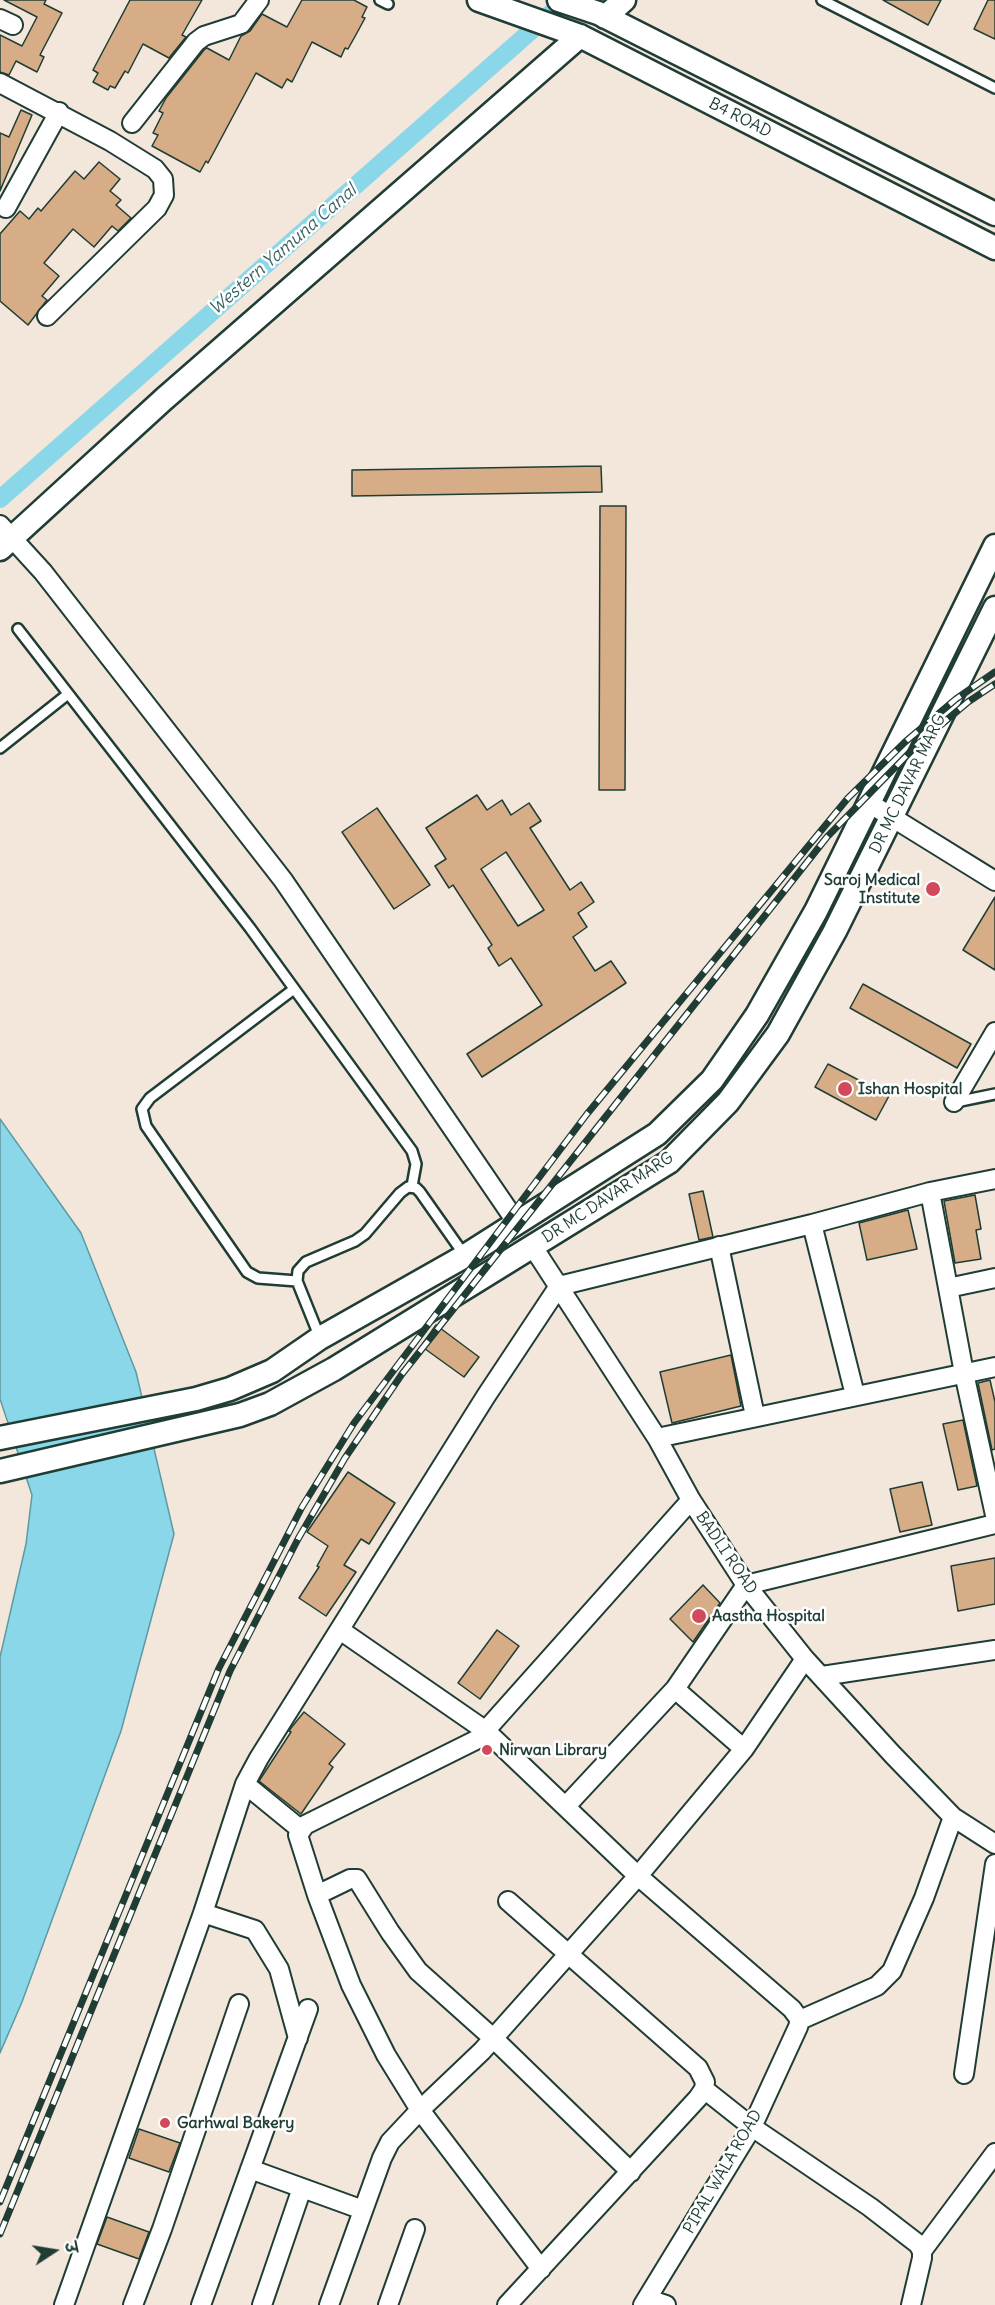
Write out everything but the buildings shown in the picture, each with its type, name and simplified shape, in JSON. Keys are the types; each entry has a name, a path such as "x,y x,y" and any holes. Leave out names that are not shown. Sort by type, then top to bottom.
{"street":[{"path":"132,123 196,42 204,36 240,24 259,0"},
{"name":"B4 ROAD","path":"559,0 601,15 995,214"},
{"path":"601,15 624,0"},
{"name":"B4 ROAD","path":"486,3 574,33 995,248"},
{"path":"517,1223 283,880 43,572 8,538 574,33"},
{"path":"0,83 59,112 155,169 162,179 164,195 157,208 46,316"},
{"path":"6,208 59,112"},
{"path":"0,1437 195,1399 230,1389 272,1371 313,1343 465,1256 657,1134 712,1080 757,1016 816,911 995,546"},
{"name":"DR MC DAVAR MARG","path":"2,1471 240,1415 270,1404 533,1247 669,1162 728,1102 778,1034 835,931 995,608"},
{"path":"869,803 995,881"},
{"path":"954,1102 995,1032"},
{"path":"64,2305 203,1913 245,1784 480,1407 559,1286 812,1224 930,1192 995,1179"},
{"path":"930,1192 964,1373 995,1515"},
{"path":"812,1224 855,1395"},
{"path":"719,1246 755,1416"},
{"name":"BADLI ROAD","path":"533,1247 657,1438 691,1500 746,1585 805,1659 893,1755 953,1816 995,1844"},
{"path":"948,1288 995,1278"},
{"path":"313,1343 320,1376"},
{"path":"657,1438 995,1367"},
{"path":"541,2269 420,2110 386,2055 351,1984 299,1840 300,1829 305,1824 467,1745 486,1731 691,1500"},
{"path":"566,1806 675,1689 746,1585 995,1524"},
{"path":"340,1630 486,1731 638,1876 792,2009 800,2020 877,1986 892,1971 924,1898 953,1816"},
{"path":"822,1676 995,1650"},
{"path":"329,2305 386,2148 420,2110 494,2039 638,1876 744,1749 805,1659"},
{"path":"675,1689 744,1749"},
{"path":"245,1784 300,1829"},
{"path":"964,2074 995,1864"},
{"path":"318,1895 350,1879 357,1879 418,1971 494,2039 631,2172"},
{"path":"507,2305 631,2172 704,2089 705,2082 698,2068 508,1901"},
{"path":"203,1913 255,1930 279,1968 298,2038"},
{"path":"133,2305 162,2229 239,2004"},
{"path":"201,2305 308,2009"},
{"name":"PIPAL WALA ROAD","path":"645,2302 752,2127 800,2020"},
{"path":"704,2089 752,2127 870,2207 918,2244 922,2251"},
{"path":"911,2305 922,2251 995,2153"},
{"path":"250,2169 363,2210"},
{"path":"262,2305 302,2188"},
{"path":"388,2305 415,2229"},
{"path":"645,2302 666,2305"}],"lane":[{"path":"827,1 995,88"},
{"path":"18,629 250,928 412,1151 416,1164 412,1186"},
{"path":"0,748 68,694"},
{"path":"294,989 150,1098 142,1108 146,1126 247,1272 258,1278 297,1281"},
{"path":"954,1102 995,1094"},
{"path":"412,1186 420,1192 465,1256"},
{"path":"313,1343 297,1281 302,1265 365,1234 400,1193 412,1186"}],"water":[{"path":"0,1119 81,1233 136,1372 174,1534 121,1731 22,2002 0,2053 0,1657 26,1544 32,1495 0,1399"}],"waterway":[{"name":"Western Yamuna Canal","path":"0,499 566,0"}],"railway":[{"path":"0,2202 219,1668 302,1507 354,1423 587,1114 848,798 905,742 956,699 995,672"},
{"path":"0,2234 230,1671 298,1539 345,1458 402,1374 827,837 917,745 968,702 995,684"}],"place":[{"name":"Saroj Medical Institute","path":"933,889"},
{"name":"Ishan Hospital","path":"845,1089"},
{"name":"Aastha Hospital","path":"699,1616"},
{"name":"Nirwan Library","path":"487,1750"},
{"name":"Garhwal Bakery","path":"165,2123"}]}
